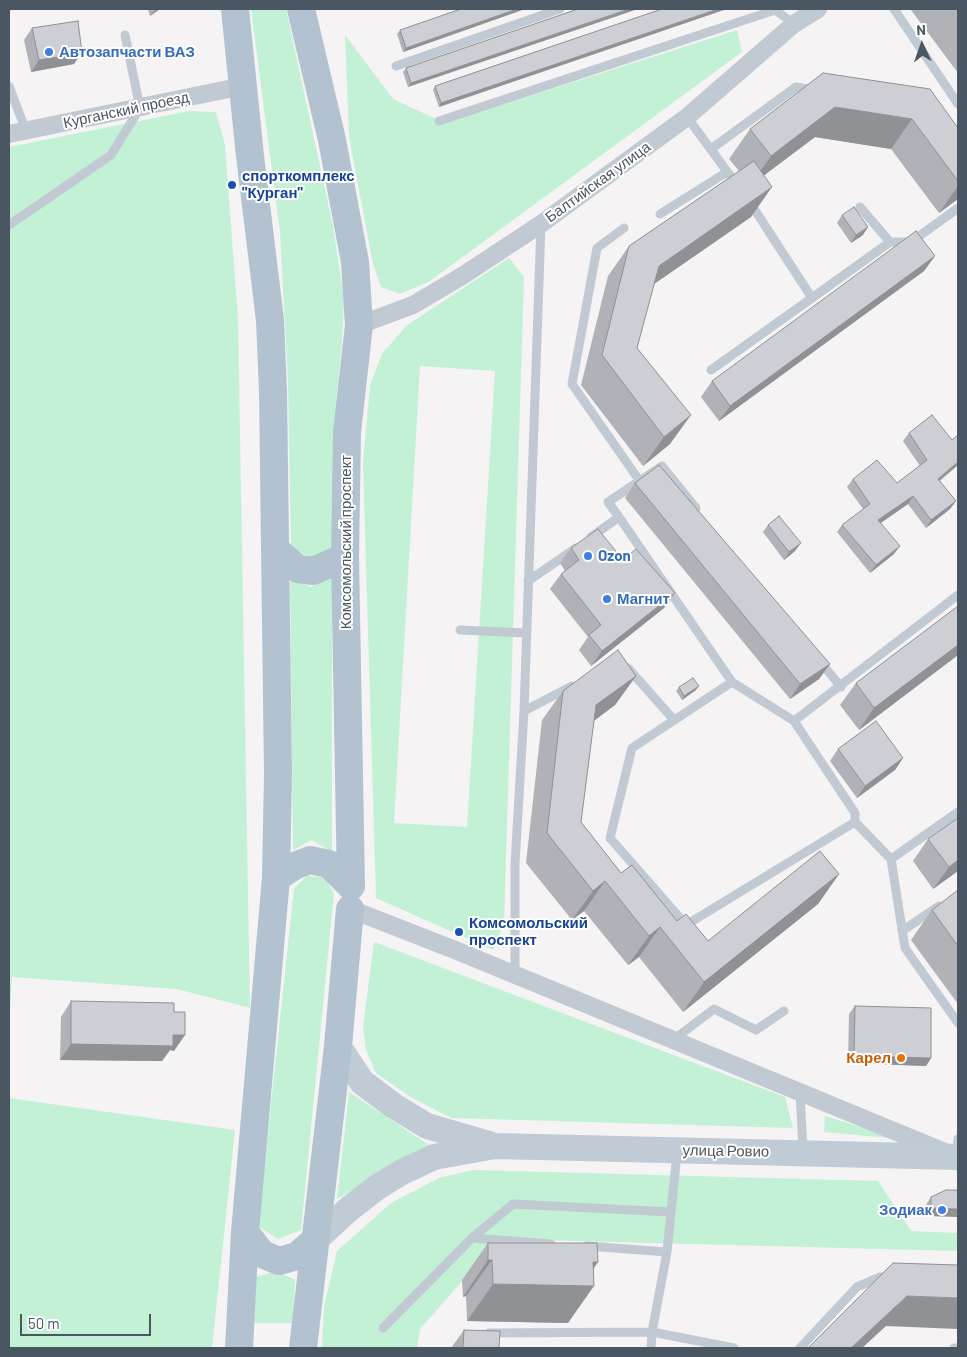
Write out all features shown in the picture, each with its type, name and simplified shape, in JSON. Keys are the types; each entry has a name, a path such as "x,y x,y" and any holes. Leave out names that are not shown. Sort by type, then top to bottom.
{"main road":[{"path":"235,9 270,320 273,391 278,774 276,878 245,1232 239,1348"},
{"name":"Комсомольский проспект","path":"301,9 332,140 353,253 359,325 347,432 345,557 351,897 338,1046 303,1348"},
{"path":"275,549 298,569 313,571 345,557"},
{"path":"276,878 294,866 310,860 329,864 351,897"},
{"name":"улица Ровио","path":"338,1046 362,1082 394,1106 427,1126 495,1146"},
{"name":"улица Ровио","path":"314,1242 349,1209 376,1188 402,1172 434,1157 495,1146 803,1153 958,1151"},
{"path":"245,1232 262,1254 279,1261 297,1256 314,1242"}],"street":[{"name":"Балтийская улица","path":"359,325 414,305 541,224 687,117 794,24 818,9"},
{"name":"Курганский проезд","path":"17,132 243,86"},
{"path":"351,897 515,974 800,1092 958,1151"}],"lane":[{"path":"396,66 560,9"},
{"path":"439,121 775,9 794,24"},
{"path":"894,9 958,104"},
{"path":"9,225 111,156 140,108 125,35"},
{"path":"9,86 17,132 9,141"},
{"path":"711,149 796,87 825,92"},
{"path":"687,117 752,204 812,298"},
{"path":"660,214 727,172"},
{"path":"860,207 890,242"},
{"path":"711,370 890,242 911,242 958,208"},
{"path":"515,974 515,864 524,711 541,224"},
{"path":"624,228 598,248 572,384 639,480"},
{"path":"704,519 662,466 608,502 732,682 794,721 855,813 855,822 891,859 904,948 958,1023"},
{"path":"528,581 619,517"},
{"path":"794,721 841,687 958,595"},
{"path":"460,630 526,633"},
{"path":"816,656 841,687"},
{"path":"622,660 674,720"},
{"path":"732,682 632,748 610,838 686,925 855,822"},
{"path":"524,711 577,683"},
{"path":"891,859 958,812"},
{"path":"902,931 949,899"},
{"path":"673,1040 714,1009 756,1030 784,1011"},
{"path":"800,1092 803,1153"},
{"path":"651,1348 652,1332 667,1252 677,1150"},
{"path":"383,1328 472,1238 513,1204 671,1212"},
{"path":"472,1238 560,1244"},
{"path":"579,1246 667,1252"},
{"path":"800,1348 857,1287 880,1277 899,1278"},
{"path":"479,1333 652,1332 734,1348"}],"green space":[{"path":"251,9 286,9 333,226 344,298 342,343 334,424 334,547 312,559 291,547 288,380 280,232"},
{"path":"737,30 742,52 430,281 400,294 381,287 373,264 349,137 345,35 393,99 445,123"},
{"path":"189,111 216,112 225,145 238,318 250,1008 177,989 12,977 9,1032 9,147"},
{"path":"509,258 524,277 504,922 493,950 376,898 363,463 370,385 382,354 406,326","holes":["420,366 495,371 467,827 394,823"]},
{"path":"290,575 310,587 332,576 332,852 312,840 293,850"},
{"path":"307,876 324,877 334,893 301,1230 278,1239 258,1226 294,888"},
{"path":"374,942 785,1097 793,1128 451,1118 409,1096 376,1073 366,1050 363,1027"},
{"path":"349,1092 429,1145 337,1199"},
{"path":"9,1098 235,1130 212,1348 9,1348"},
{"path":"825,1116 900,1139 824,1132"},
{"path":"473,1170 878,1181 911,1231 958,1233 958,1251 499,1239 420,1329 417,1348 322,1348 324,1307 337,1251 391,1203 439,1178"},
{"path":"276,1271 295,1280 293,1323 254,1323 256,1277"}],"building":[{"path":"461,9 517,9 406,48 400,30"},
{"path":"578,9 629,9 411,83 406,68"},
{"path":"662,9 718,9 441,103 435,86"},
{"path":"78,21 82,53 39,60 32,28"},
{"path":"823,73 930,89 958,128 958,181 912,119 835,107 771,156 750,129"},
{"path":"754,161 772,187 659,266 637,348 691,415 664,437 602,355 629,246"},
{"path":"854,207 868,227 856,235 842,215"},
{"path":"916,231 935,256 730,406 712,381"},
{"path":"932,415 952,440 958,435 958,462 938,479 956,501 931,520 913,496 878,520 900,546 876,565 842,525 870,504 853,479 877,460 897,483 927,460 909,433"},
{"path":"659,465 830,664 800,684 635,483"},
{"path":"779,516 801,543 789,552 768,525"},
{"name":"Магнит","path":"598,529 623,560 636,549 675,593 602,651 589,635 601,625 561,574 579,560 571,548"},
{"path":"958,606 958,645 874,708 856,683"},
{"path":"618,650 636,676 596,705 581,822 621,873 632,865 677,921 686,914 708,941 820,851 839,874 704,982 660,927 649,936 605,881 593,891 547,833 563,691"},
{"path":"693,678 699,686 684,696 679,687"},
{"path":"876,721 903,758 865,786 838,749"},
{"path":"958,818 958,860 949,867 928,839"},
{"path":"958,890 958,946 932,910"},
{"path":"71,1001 174,1003 174,1012 185,1012 185,1035 173,1035 173,1046 71,1044"},
{"path":"855,1006 931,1008 931,1058 854,1056"},
{"path":"946,1190 958,1190 958,1209 931,1208 931,1197"},
{"path":"488,1243 597,1243 598,1262 593,1262 594,1286 493,1284 492,1260 488,1260"},
{"path":"893,1263 958,1265 958,1298 907,1296 851,1348 808,1348"},
{"path":"464,1330 500,1331 499,1348 463,1348"}],"place":[{"name":"Автозапчасти ВАЗ","path":"49,52"},
{"name":"спорткомплекс \"Курган\"","path":"232,185"},
{"name":"Ozon","path":"588,556"},
{"name":"Магнит","path":"607,599"},
{"name":"Комсомольский проспект","path":"459,932"},
{"name":"Карел","path":"901,1058"},
{"name":"Зодиак","path":"942,1210"}]}
